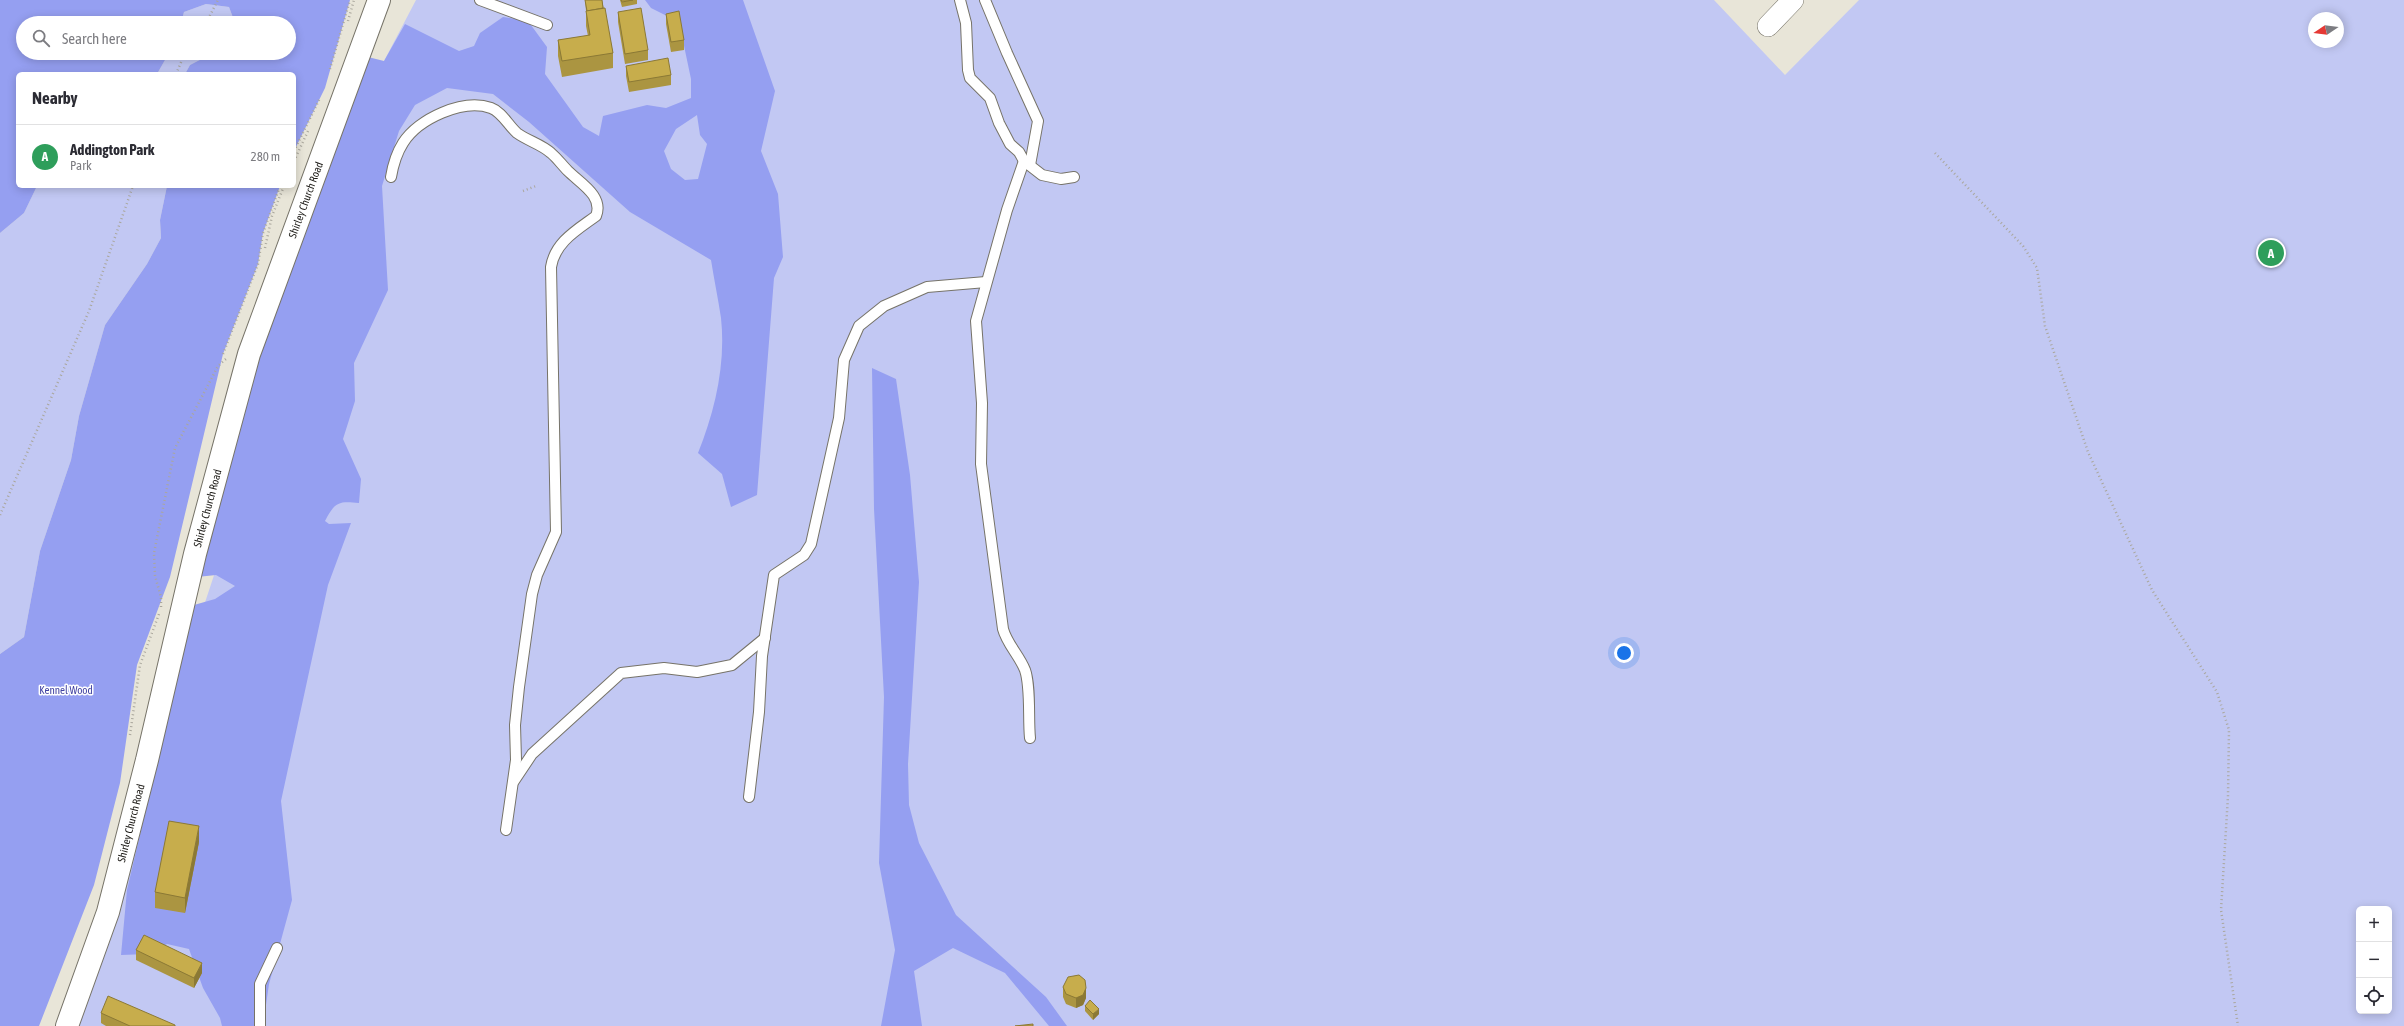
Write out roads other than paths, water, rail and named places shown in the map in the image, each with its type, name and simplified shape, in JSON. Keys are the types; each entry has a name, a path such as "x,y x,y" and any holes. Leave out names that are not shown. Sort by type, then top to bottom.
{"street":[{"name":"Shirley Church Road","path":"67,1026 108,912 148,760 195,554 249,354 379,0"},
{"path":"1768,26 1793,0"}],"lane":[{"path":"480,0 547,25"},
{"path":"960,0 966,23 968,70 970,78 990,98 1006,137 1027,163 1042,175 1061,179 1074,177"},
{"path":"986,0 1007,53 1038,121 1027,163 986,282 976,321 982,403 981,464 1002,629 1025,672 1030,738"},
{"path":"390,177 396,155 403,142 416,128 451,109 466,105 481,106 499,113 518,133 551,152 587,188 596,200 598,209 596,216 559,246 553,256 551,267 556,532 537,576 532,594 519,687 515,725 516,760 506,830"},
{"path":"749,797 759,712 764,638 774,576 804,555 813,537 839,418 844,360 859,326 884,306 927,287 986,282"},
{"path":"512,784 532,754 621,673 664,668 697,672 732,665 764,638"},
{"path":"260,1026 260,984 277,948"}],"place":[{"name":"Addington Park","path":"2271,253"}],"park label":[{"name":"Kennel Wood","path":"66,690"}]}
